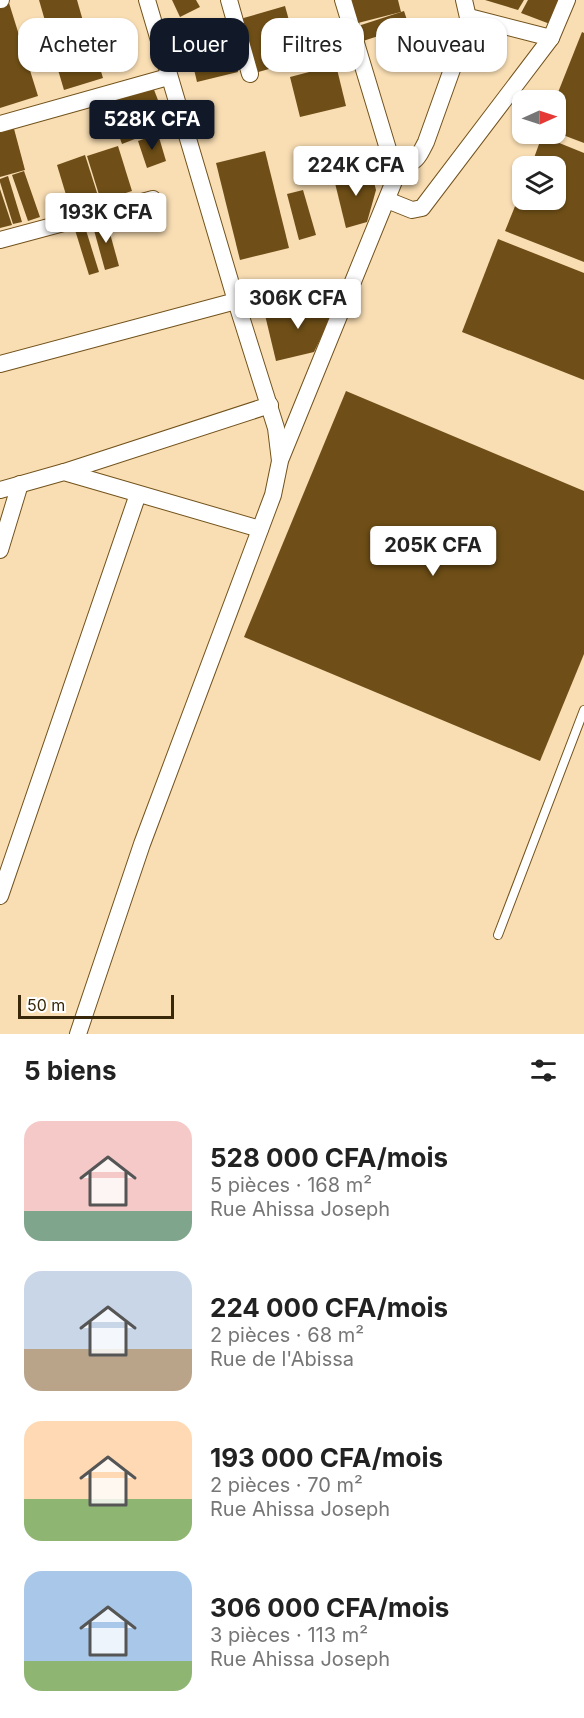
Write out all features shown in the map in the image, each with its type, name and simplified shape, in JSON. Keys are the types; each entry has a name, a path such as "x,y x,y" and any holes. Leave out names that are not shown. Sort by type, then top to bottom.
{"street":[{"path":"147,0 236,301 270,405 276,428 280,461"},
{"path":"229,0 250,74"},
{"path":"78,1034 142,844 273,495 280,461 387,200 396,162 343,0"},
{"path":"387,200 412,210 422,208 551,38 567,0"},
{"path":"396,162 410,164 417,159 426,142 453,69 466,9 551,38"},
{"path":"0,124 168,77"},
{"path":"0,240 153,199"},
{"path":"0,364 236,301"},
{"path":"0,490 64,472 270,405"},
{"path":"64,472 260,529"},
{"path":"0,550 20,484"},
{"path":"0,896 138,494"}],"lane":[{"path":"498,935 584,710"}],"building":[{"path":"39,0 77,0 82,18 44,18"},
{"path":"172,0 196,0 200,7 180,17"},
{"path":"347,0 398,0 401,12 364,21 364,18 352,18"},
{"path":"485,0 524,0 518,10"},
{"path":"528,0 559,0 550,24 521,13"},
{"path":"9,3 18,32 18,72 31,72 38,96 0,108 0,6"},
{"path":"285,6 288,18 261,18 261,71 255,73 249,51 249,18 243,18"},
{"path":"404,11 406,18 383,18"},
{"path":"376,20 376,37 364,41 364,24"},
{"path":"582,32 584,33 584,143 566,136 566,90 559,90"},
{"path":"59,72 101,72 103,78 64,90"},
{"path":"195,72 238,72 197,82"},
{"path":"309,72 338,72 346,106 300,117 290,77"},
{"path":"151,82 168,126 122,144 106,100"},
{"path":"13,125 25,170 0,177 0,128"},
{"path":"158,134 166,161 147,168 138,141"},
{"path":"539,144 562,144 584,153 584,262 505,231 514,210 566,210 566,156 535,156"},
{"path":"118,146 132,191 101,201 87,156"},
{"path":"265,151 289,248 240,260 216,163"},
{"path":"85,155 99,199 70,208 57,165"},
{"path":"371,170 376,190 367,222 346,228 334,179"},
{"path":"24,171 40,217 28,221 12,175"},
{"path":"8,176 22,222 13,224 0,182 0,179"},
{"path":"0,189 12,225 0,228"},
{"path":"303,190 316,235 299,240 287,194"},
{"path":"106,219 119,266 105,270 92,223"},
{"path":"85,227 99,272 89,275 75,230"},
{"path":"498,239 584,273 584,380 462,332"},
{"path":"325,300 330,319 314,352 276,361 265,315"},
{"path":"346,391 584,491 584,654 540,761 244,637"}]}
